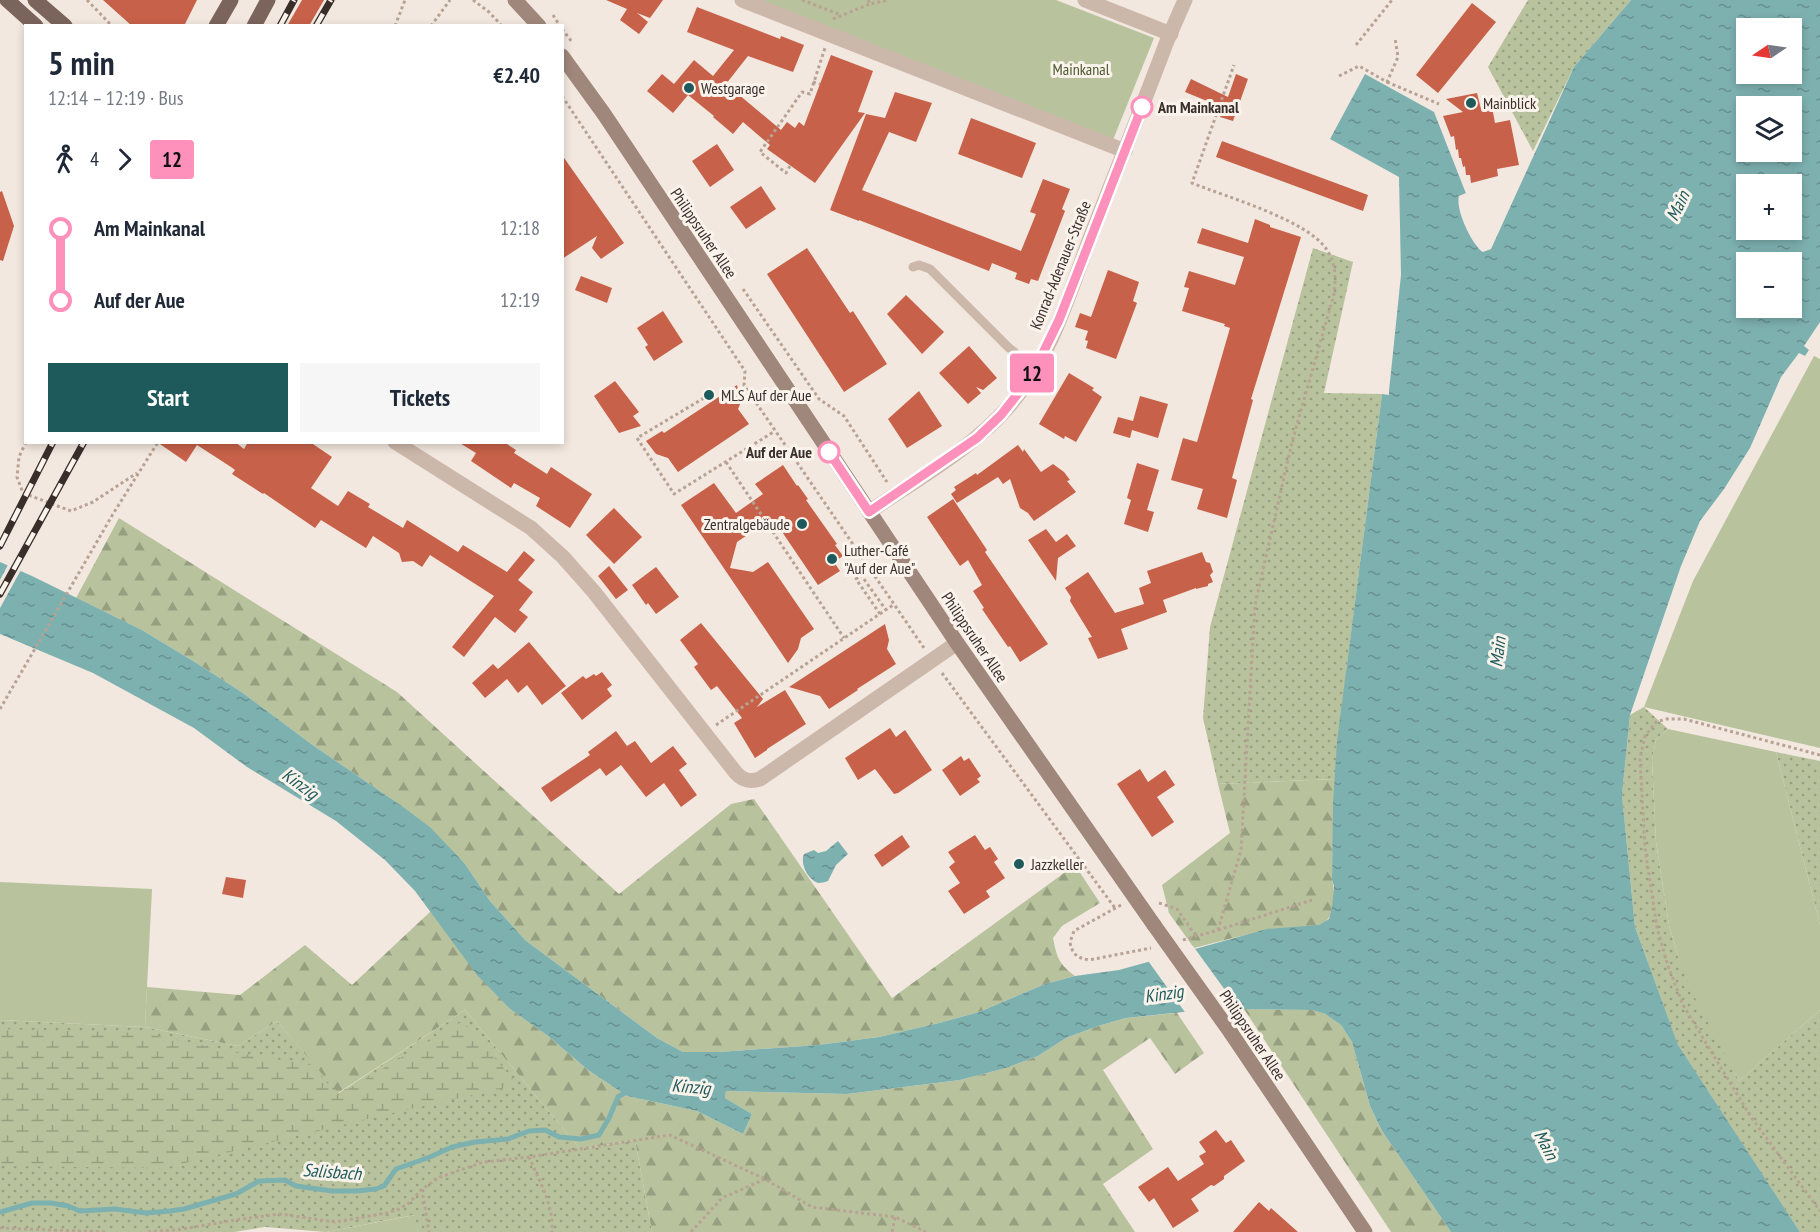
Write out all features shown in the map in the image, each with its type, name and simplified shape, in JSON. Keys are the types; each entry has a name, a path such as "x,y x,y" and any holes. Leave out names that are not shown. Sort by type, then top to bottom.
{"main road":[{"path":"7,0 34,24"},
{"path":"35,0 63,24"},
{"path":"217,24 231,0"},
{"path":"255,24 268,0"},
{"path":"515,0 536,24"},
{"name":"Philippsruher Allee","path":"569,52 604,114 957,643 1231,1033 1365,1232"}],"street":[{"path":"742,0 1125,151"},
{"path":"1085,0 1171,34"},
{"name":"Konrad-Adenauer-Straße","path":"869,512 959,451 990,427 1012,403 1035,369 1059,320 1185,0"},
{"path":"398,444 531,528 563,557 594,592 740,778 752,781 760,779 957,643"}],"lane":[{"path":"913,267 919,265 930,269 1008,347 1035,369"}],"path":[{"path":"87,0 110,24"},
{"path":"396,24 405,0"},
{"path":"432,24 450,0"},
{"path":"473,0 500,24"},
{"path":"802,0 843,16"},
{"path":"808,27 843,16 869,2 889,0"},
{"path":"1356,45 1392,0"},
{"path":"790,166 786,173 760,152 802,92 810,94 830,35"},
{"path":"564,36 569,52"},
{"path":"1387,82 1398,57 1395,38"},
{"path":"1218,930 1241,850 1255,605 1292,442 1334,294 1336,277 1327,250 1304,228 1192,183 1234,65"},
{"path":"1339,76 1359,66 1387,82 1439,104"},
{"path":"813,82 820,84"},
{"path":"564,99 745,371 744,385 893,604 1115,908"},
{"path":"740,285 819,399 844,416 887,479 889,498"},
{"path":"709,395 637,438 674,494 776,431"},
{"path":"25,444 19,457 16,477 23,492 71,511 93,502 139,472"},
{"path":"0,709 113,514 157,444"},
{"path":"726,462 844,638"},
{"path":"880,614 856,579 861,575 886,609"},
{"path":"704,733 893,604"},
{"path":"1820,755 1684,719 1666,718 1656,722 1645,736 1640,759 1645,848 1657,928 1679,995 1751,1117 1820,1211"},
{"path":"1135,898 1074,931 1070,942 1074,955 1089,960 1139,951"},
{"path":"1159,903 1177,909 1196,936 1312,900"},
{"path":"148,1232 183,1229 267,1215 295,1216 335,1222 387,1213 409,1203 440,1177 484,1162 670,1135 765,1179 812,1207 896,1217 926,1232"},
{"path":"528,1157 546,1195 553,1223 552,1232"},
{"path":"691,1232 722,1198 765,1179"},
{"path":"422,1190 429,1232"},
{"path":"892,1232 896,1217"},
{"path":"0,1228 107,1232"}],"green space":[{"name":"Mainkanal","path":"757,0 1056,0 1154,38 1113,140"},
{"path":"1528,0 1631,0 1574,67 1533,151 1488,67"},
{"path":"1313,248 1353,262 1324,393 1382,394 1347,665 1335,779 1218,784 1203,718 1210,627"},
{"path":"1814,356 1820,359 1820,748 1644,707 1693,581"},
{"path":"119,518 397,692 619,894 731,804 754,799 892,998 1075,865 1100,903 1062,926 1053,938 1060,960 1065,968 1075,976 1045,984 979,1012 879,1037 818,1045 719,1052 683,1052 657,1038 525,940 490,901 465,864 399,804 314,746 243,693 198,664 142,630 76,598"},
{"path":"1644,707 1668,729 1656,740 1652,760 1656,842 1669,925 1678,956 1739,1081 1820,1010 1820,1232 1800,1232 1678,1046 1635,927 1622,795 1630,715"},
{"path":"1668,729 1776,752 1820,925 1820,1010 1739,1081 1693,994 1669,925 1656,842 1652,760 1656,740"},
{"path":"1776,752 1820,761 1820,925"},
{"path":"1335,779 1332,880 1334,901 1332,912 1327,920 1315,926 1266,931 1194,948 1169,913 1162,885 1230,833 1218,784"},
{"path":"0,882 152,889 145,1027 0,1020"},
{"path":"431,911 510,1009 548,1036 588,1070 627,1096 697,1111 743,1134 752,1114 725,1098 726,1091 847,1094 960,1080 1006,1068 1038,1056 1066,1038 1126,1018 1177,1013 1204,1053 1175,1074 1150,1038 1103,1070 1153,1149 1103,1184 1135,1232 652,1232 635,1140 580,1149 465,1010 338,1093 277,1021 238,1046 145,1027 147,987 240,995 305,945 352,985"},
{"path":"1244,1009 1312,1010 1325,1014 1341,1025 1352,1042 1370,1106 1382,1131 1451,1232 1391,1232"},
{"path":"465,1010 580,1149 635,1140 652,1232 418,1232 414,1215 326,1232 265,1227 234,1232 0,1232 0,1020 145,1027 238,1046 277,1021 339,1093"},
{"path":"463,1021 518,1085 164,1168 0,1166 0,1029 143,1033 238,1053 311,1065 338,1095"},
{"path":"415,1215 418,1232 326,1232"}],"water":[{"path":"1631,0 1820,0 1820,322 1804,346 1809,350 1805,356 1799,353 1781,377 1750,448 1700,521 1681,566 1630,715 1622,795 1635,927 1678,1045 1800,1232 1451,1232 1382,1131 1370,1106 1352,1042 1341,1025 1325,1014 1312,1010 1236,1009 1126,1018 1066,1038 1038,1056 1006,1068 960,1080 847,1094 726,1091 725,1098 752,1114 743,1134 697,1111 627,1096 588,1070 548,1036 510,1009 477,975 415,891 385,860 336,821 247,767 194,728 93,673 0,634 0,562 142,630 198,664 243,693 431,828 465,864 490,901 525,940 657,1038 683,1052 719,1052 818,1045 879,1037 979,1012 1045,984 1075,976 1119,970 1267,929 1319,925 1329,919 1332,908 1333,803 1337,741 1382,394 1389,395 1401,275 1399,177 1330,139 1365,74 1434,112 1466,193 1459,196 1458,202 1465,226 1483,252 1491,249 1574,67"},
{"path":"838,841 848,854 836,865 828,881 818,883 814,881 805,870 804,854 814,850 818,853 826,851"}],"pier":[{"path":"9,563 22,568 0,608 0,580"},
{"path":"1193,946 1241,1012 1187,1015 1146,958"}],"building":[{"path":"103,0 197,0 185,24 130,24"},
{"path":"302,0 324,0 310,24 288,24"},
{"path":"606,0 663,0 650,18 637,13 648,22 639,34 620,20 627,9"},
{"path":"1472,3 1496,22 1438,93 1416,75"},
{"path":"697,7 780,39 781,36 804,45 793,72 748,56 726,84 781,130 787,122 795,128 799,122 804,126 831,55 873,71 858,112 865,113 815,183 767,149 770,145 743,122 733,134 688,95 673,113 647,91 662,74 674,84 694,60 713,76 734,50 687,32"},
{"path":"1236,74 1248,79 1233,121 1220,117 1224,108 1185,92 1191,79 1228,97"},
{"path":"895,92 932,103 916,142 889,132 862,190 1021,251 1036,214 1030,212 1043,179 1070,189 1062,209 1065,211 1038,281 1031,279 1029,284 1015,279 1017,273 992,263 989,271 830,210 866,114 885,118"},
{"path":"1477,93 1481,109 1492,107 1495,123 1510,120 1519,165 1497,169 1498,176 1471,183 1470,175 1466,175 1465,166 1463,167 1461,158 1459,158 1458,149 1456,150 1454,136 1451,137 1443,116 1463,112 1446,99"},
{"path":"971,118 1036,143 1022,178 958,154"},
{"path":"1222,141 1368,195 1363,211 1216,157"},
{"path":"717,144 734,170 710,187 692,161"},
{"path":"564,158 624,243 601,259 592,248 597,236 564,258"},
{"path":"761,186 776,209 746,229 730,207"},
{"path":"2,191 14,226 3,261 0,260 0,192"},
{"path":"1255,219 1270,227 1301,237 1251,399 1253,400 1232,478 1237,480 1227,518 1197,509 1203,489 1171,480 1183,438 1197,442 1230,328 1224,326 1225,324 1182,311 1189,288 1184,287 1189,271 1235,285 1244,257 1197,243 1202,228 1248,243"},
{"path":"807,248 850,313 853,311 887,364 844,392 767,274"},
{"path":"1108,270 1139,282 1133,301 1137,303 1116,359 1086,348 1088,341 1085,340 1088,331 1075,327 1080,313 1091,317"},
{"path":"581,276 612,288 607,303 575,290"},
{"path":"906,295 944,332 922,354 887,314"},
{"path":"663,311 683,342 654,361 645,347 648,345 637,328"},
{"path":"969,346 997,378 983,390 976,387 981,393 968,404 939,373"},
{"path":"1069,373 1094,388 1092,390 1102,397 1076,442 1065,436 1064,439 1039,424"},
{"path":"615,381 639,412 633,416 641,426 619,433 594,396"},
{"path":"737,385 741,402 738,409 749,424 678,472 668,458 656,454 646,441 662,431 664,433"},
{"path":"919,391 942,426 907,448 888,419"},
{"path":"1140,396 1168,404 1158,438 1132,430 1130,438 1113,433 1118,417 1133,421"},
{"path":"160,444 238,444 244,449 247,444 313,444 332,457 311,488 338,506 348,491 370,504 368,507 403,528 407,520 458,552 463,545 507,572 524,551 535,560 518,580 533,592 519,610 528,617 515,633 495,617 464,657 452,647 494,596 430,555 422,567 413,561 402,562 399,553 373,536 366,548 321,520 315,528 232,474 235,470 197,445 186,462"},
{"path":"461,444 507,444 516,450 514,453 547,474 551,467 592,494 570,528 536,506 540,498 514,483 511,488 471,461 476,453"},
{"path":"1018,445 1023,452 1024,449 1041,472 1053,464 1064,472 1070,480 1067,481 1076,492 1034,521 1020,508 1010,479 1003,484 998,477 957,503 951,494 956,490 954,487 976,473 977,475"},
{"path":"1137,463 1159,470 1147,510 1154,512 1148,532 1124,524 1131,500 1127,498"},
{"path":"783,465 808,499 806,500 843,556 834,562 840,571 818,585 774,520 771,519 737,542 730,568 753,572 768,562 814,629 801,638 798,649 788,663 681,505 714,483 736,513 763,494 755,484"},
{"path":"953,499 987,550 985,552 1048,644 1020,662 982,609 984,608 973,591 982,585 968,560 960,566 927,517"},
{"path":"614,508 642,537 614,564 586,535"},
{"path":"1046,529 1056,542 1067,534 1076,546 1058,558 1056,581 1028,540"},
{"path":"1202,552 1206,562 1210,563 1213,572 1210,575 1213,582 1208,586 1163,600 1167,612 1121,629 1128,649 1098,659 1088,638 1092,637 1070,601 1071,597 1065,588 1088,572 1115,613 1144,604 1139,588 1151,583 1147,571"},
{"path":"609,566 628,590 616,599 598,576"},
{"path":"656,567 679,597 656,614 648,603 646,605 632,585"},
{"path":"701,623 763,699 757,707 785,690 806,724 755,758 734,723 742,718 717,686 711,690 694,667 698,664 680,640"},
{"path":"885,624 889,640 887,649 896,664 858,690 829,709 820,696 789,687"},
{"path":"529,642 566,686 542,705 527,685 518,693 507,679 485,698 472,683 493,664 498,669"},
{"path":"602,672 612,685 607,689 612,696 582,720 561,693 583,676 586,679"},
{"path":"890,728 896,737 905,730 932,770 894,794 875,769 858,780 845,758"},
{"path":"616,731 627,746 635,741 651,763 673,746 687,764 679,770 697,795 681,807 664,783 646,797 621,765 606,776 600,768 551,802 541,788 590,755 588,752"},
{"path":"961,756 964,761 969,758 981,776 977,779 980,782 960,796 942,770"},
{"path":"1140,769 1148,782 1165,770 1175,785 1157,797 1174,822 1152,837 1117,784"},
{"path":"902,835 910,847 882,867 874,855"},
{"path":"975,835 985,850 990,847 998,859 994,862 1005,878 986,891 990,897 964,914 948,891 960,883 949,867 955,862 948,852"},
{"path":"226,877 246,880 243,898 222,894"},
{"path":"1216,1130 1226,1143 1231,1140 1245,1161 1224,1176 1224,1179 1191,1199 1199,1211 1173,1228 1154,1198 1149,1202 1138,1187 1168,1167 1178,1181 1204,1164 1199,1156 1206,1152 1199,1142"},
{"path":"1259,1202 1269,1211 1271,1208 1298,1232 1233,1232"}],"waterway":[{"name":"Salisbach","path":"0,1212 32,1203 51,1203 80,1211 115,1209 146,1213 170,1211 236,1194 259,1181 285,1180 296,1186 332,1191 376,1189 384,1186 396,1169 452,1147 508,1139 529,1131 545,1130 559,1137 581,1139 599,1135 618,1097 628,1091"}],"railway":[{"path":"281,24 294,0"},
{"path":"317,24 331,0"},
{"path":"0,546 52,444"},
{"path":"0,594 83,444"}],"bus line":[{"name":"12","path":"829,452 869,512 977,438 1012,403 1035,369 1059,320 1142,107"}],"place":[{"name":"Westgarage","path":"689,88"},
{"name":"Mainblick","path":"1471,103"},
{"name":"Am Mainkanal","path":"1142,107"},
{"name":"MLS Auf der Aue","path":"709,395"},
{"name":"Auf der Aue","path":"829,452"},
{"name":"Zentralgebäude","path":"802,524"},
{"name":"Luther-Café \"Auf der Aue\"","path":"832,559"},
{"name":"Jazzkeller","path":"1019,864"}],"water label":[{"name":"Main","path":"1678,206"},
{"name":"Main","path":"1498,652"},
{"name":"Kinzig","path":"300,784"},
{"name":"Kinzig","path":"1164,994"},
{"name":"Kinzig","path":"691,1087"},
{"name":"Main","path":"1546,1145"}]}
